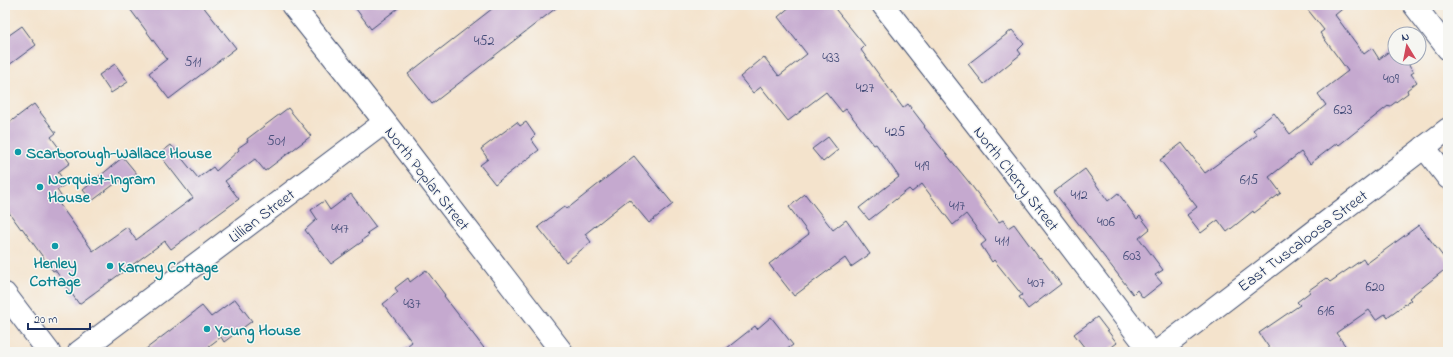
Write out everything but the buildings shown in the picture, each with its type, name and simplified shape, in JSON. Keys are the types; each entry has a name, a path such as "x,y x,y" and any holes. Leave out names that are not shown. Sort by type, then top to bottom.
{"street":[{"name":"North Poplar Street","path":"292,5 385,122 562,352"},
{"name":"North Cherry Street","path":"883,5 1029,192 1150,352"},
{"path":"1414,5 1448,49"},
{"name":"Lillian Street","path":"79,352 385,122"},
{"name":"East Tuscaloosa Street","path":"1157,352 1448,129"},
{"path":"1424,148 1448,178"},
{"path":"5,294 49,352"}],"place":[{"name":"Scarborough-Wallace House","path":"18,152"},
{"name":"Norquist-Ingram House","path":"40,187"},
{"name":"Henley Cottage","path":"55,246"},
{"name":"Karney Cottage","path":"110,266"},
{"name":"Young House","path":"207,329"}]}
